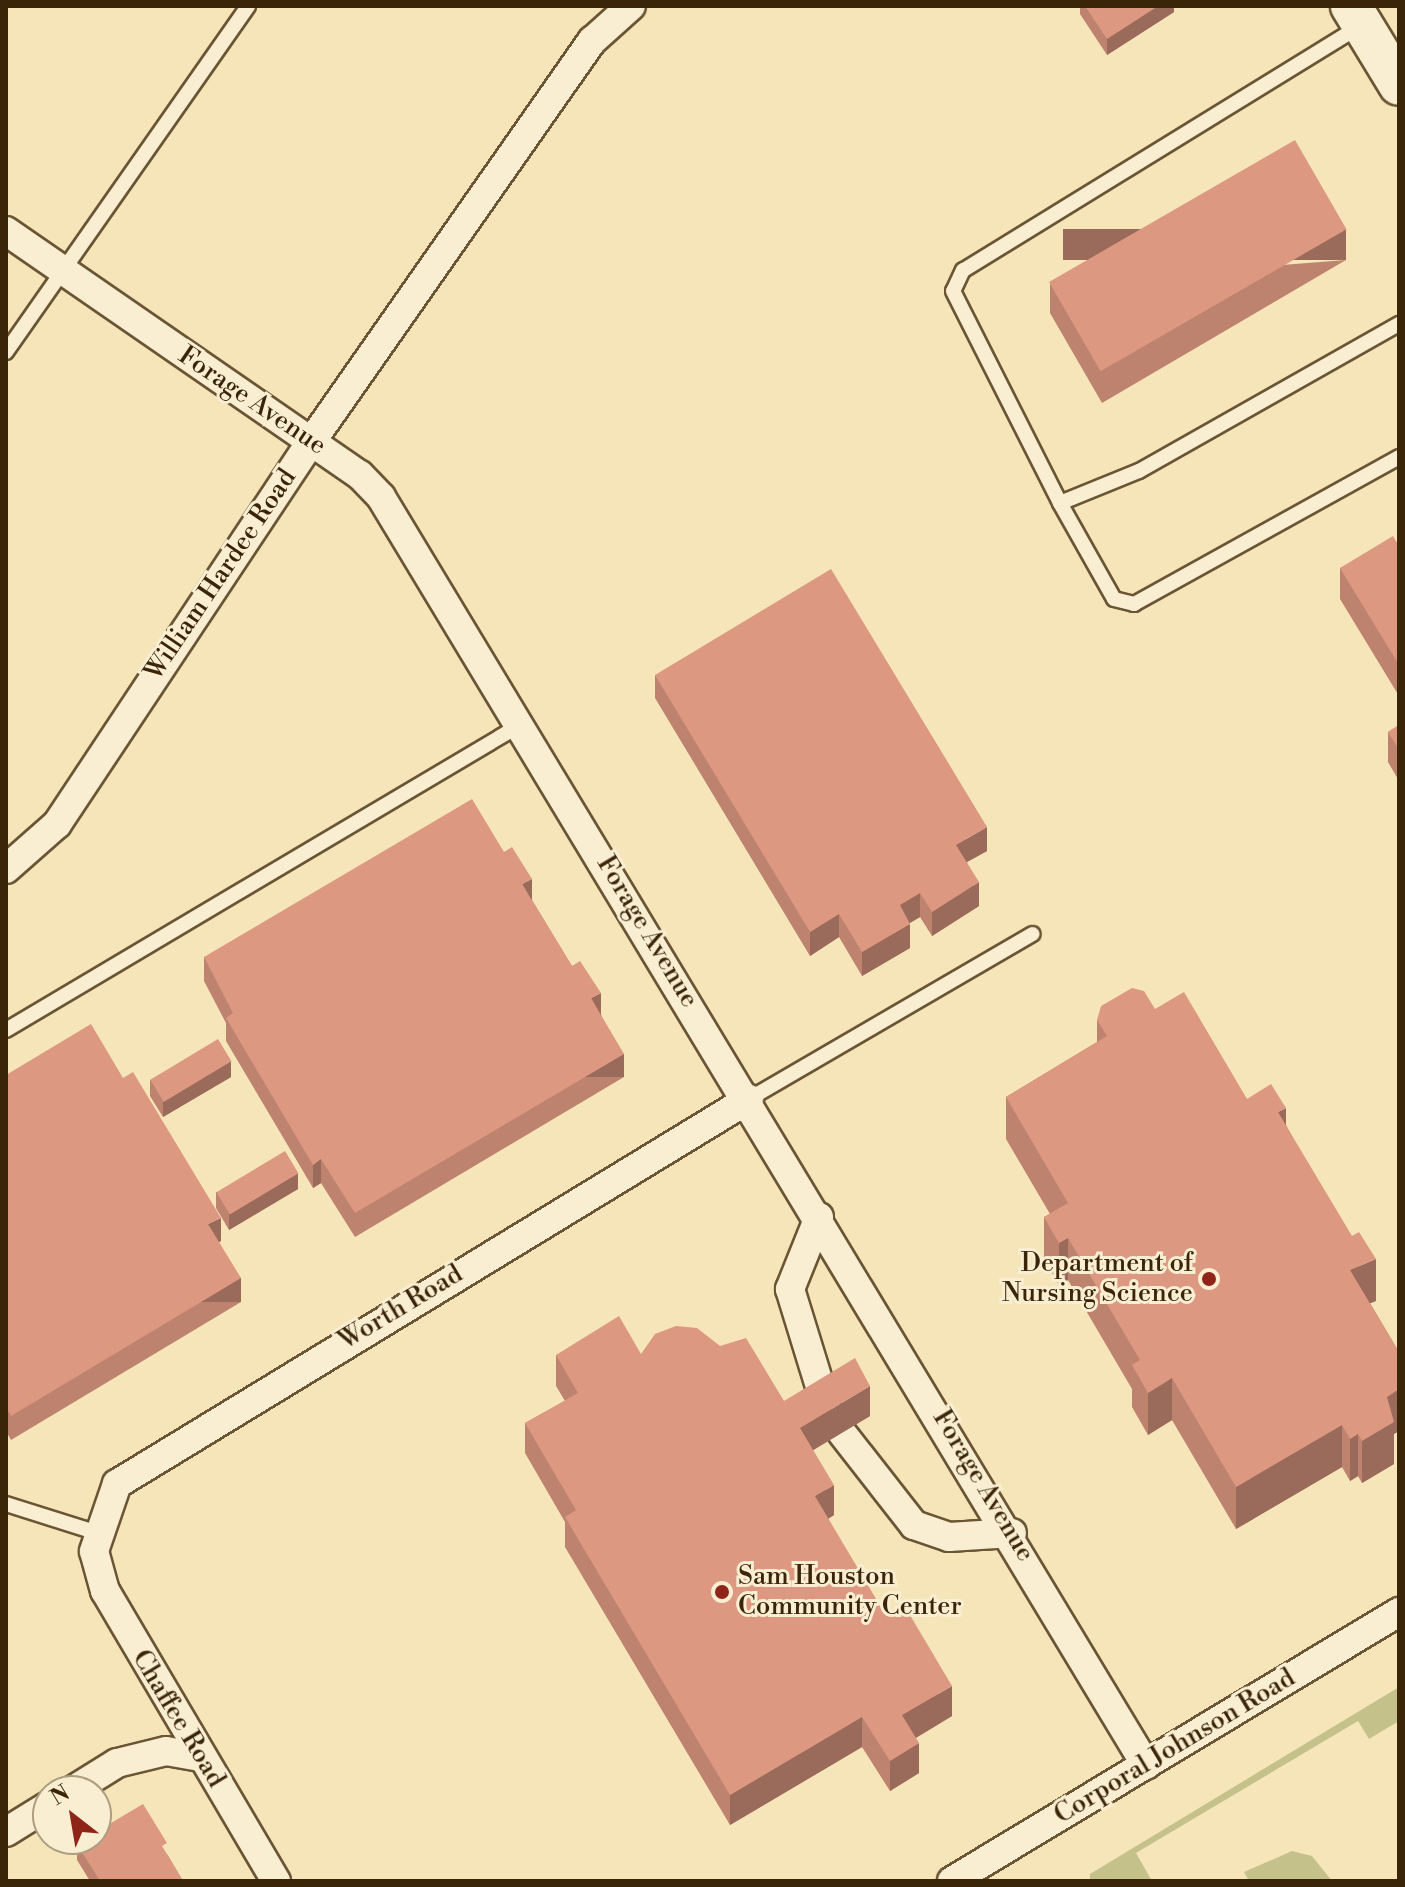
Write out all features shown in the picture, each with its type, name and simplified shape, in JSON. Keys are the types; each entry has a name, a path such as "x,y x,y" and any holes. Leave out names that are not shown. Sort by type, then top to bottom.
{"street":[{"name":"William Hardee Road","path":"6,869 57,824 311,442 592,41 631,6"},
{"path":"1357,15 1399,85"},
{"name":"Forage Avenue","path":"6,231 311,442 381,497 1012,1533 1146,1765"},
{"name":"Worth Road","path":"96,1542 117,1484 148,1459 749,1099"},
{"path":"819,1217 790,1289 826,1406"},
{"path":"842,1433 914,1525 949,1537 1012,1533"},
{"name":"Chaffee Road","path":"96,1542 122,1627 276,1881"},
{"name":"Corporal Johnson Road","path":"952,1881 1399,1612"},
{"path":"98,1775 117,1763 166,1751 201,1757"},
{"path":"6,1832 32,1816"}],"lane":[{"path":"6,352 248,6"},
{"path":"1357,15 963,270 953,291 1060,503 1114,599 1134,604 1399,457"},
{"path":"1060,503 1139,471 1399,324"},
{"path":"6,1030 520,725"},
{"path":"749,1099 1033,934"},
{"path":"6,1504 96,1542"}],"shaded area":[{"path":"1399,1687 1399,1721 1369,1739 1358,1721 1136,1853 1152,1881 1090,1881 1090,1874"},
{"path":"1292,1851 1312,1856 1332,1881 1249,1881 1244,1872"}],"building":[{"path":"1085,6 1158,6 1107,39"},
{"path":"1295,140 1346,229 1101,371 1049,282"},
{"path":"1393,536 1399,546 1399,665 1340,568"},
{"path":"831,569 987,827 956,845 979,882 932,912 920,893 900,905 910,924 862,952 839,914 810,932 655,675"},
{"path":"1399,725 1399,750 1388,732"},
{"path":"472,799 504,852 512,847 532,879 522,884 572,966 580,961 601,993 591,998 624,1054 355,1213 321,1159 313,1165 226,1018 233,1013 204,957"},
{"name":"Department of Nursing Science","path":"1132,988 1144,991 1155,1009 1184,992 1247,1099 1271,1084 1286,1108 1278,1112 1352,1236 1359,1232 1376,1259 1350,1270 1399,1352 1399,1389 1387,1397 1394,1422 1362,1441 1358,1434 1350,1439 1342,1425 1236,1487 1172,1378 1148,1393 1132,1365 1140,1360 1068,1238 1059,1243 1044,1217 1068,1203 1006,1097 1107,1036 1097,1020 1101,1006"},
{"path":"91,1024 123,1078 133,1072 221,1218 208,1224 241,1278 11,1416 6,1407 6,1075"},
{"path":"218,1039 231,1061 164,1102 150,1080"},
{"path":"285,1151 298,1173 230,1214 216,1192"},
{"name":"Sam Houston Community Center","path":"619,1316 641,1354 655,1334 676,1326 697,1328 720,1346 746,1338 784,1401 855,1358 870,1386 800,1428 834,1485 815,1496 886,1616 904,1605 952,1686 902,1715 919,1743 890,1761 862,1717 730,1795 565,1517 576,1510 525,1423 578,1393 556,1355"},
{"path":"143,1804 167,1843 162,1846 183,1881 100,1881 84,1855 112,1855 112,1822"}],"place":[{"name":"Department of Nursing Science","path":"1209,1279"},
{"name":"Sam Houston Community Center","path":"722,1592"}]}
